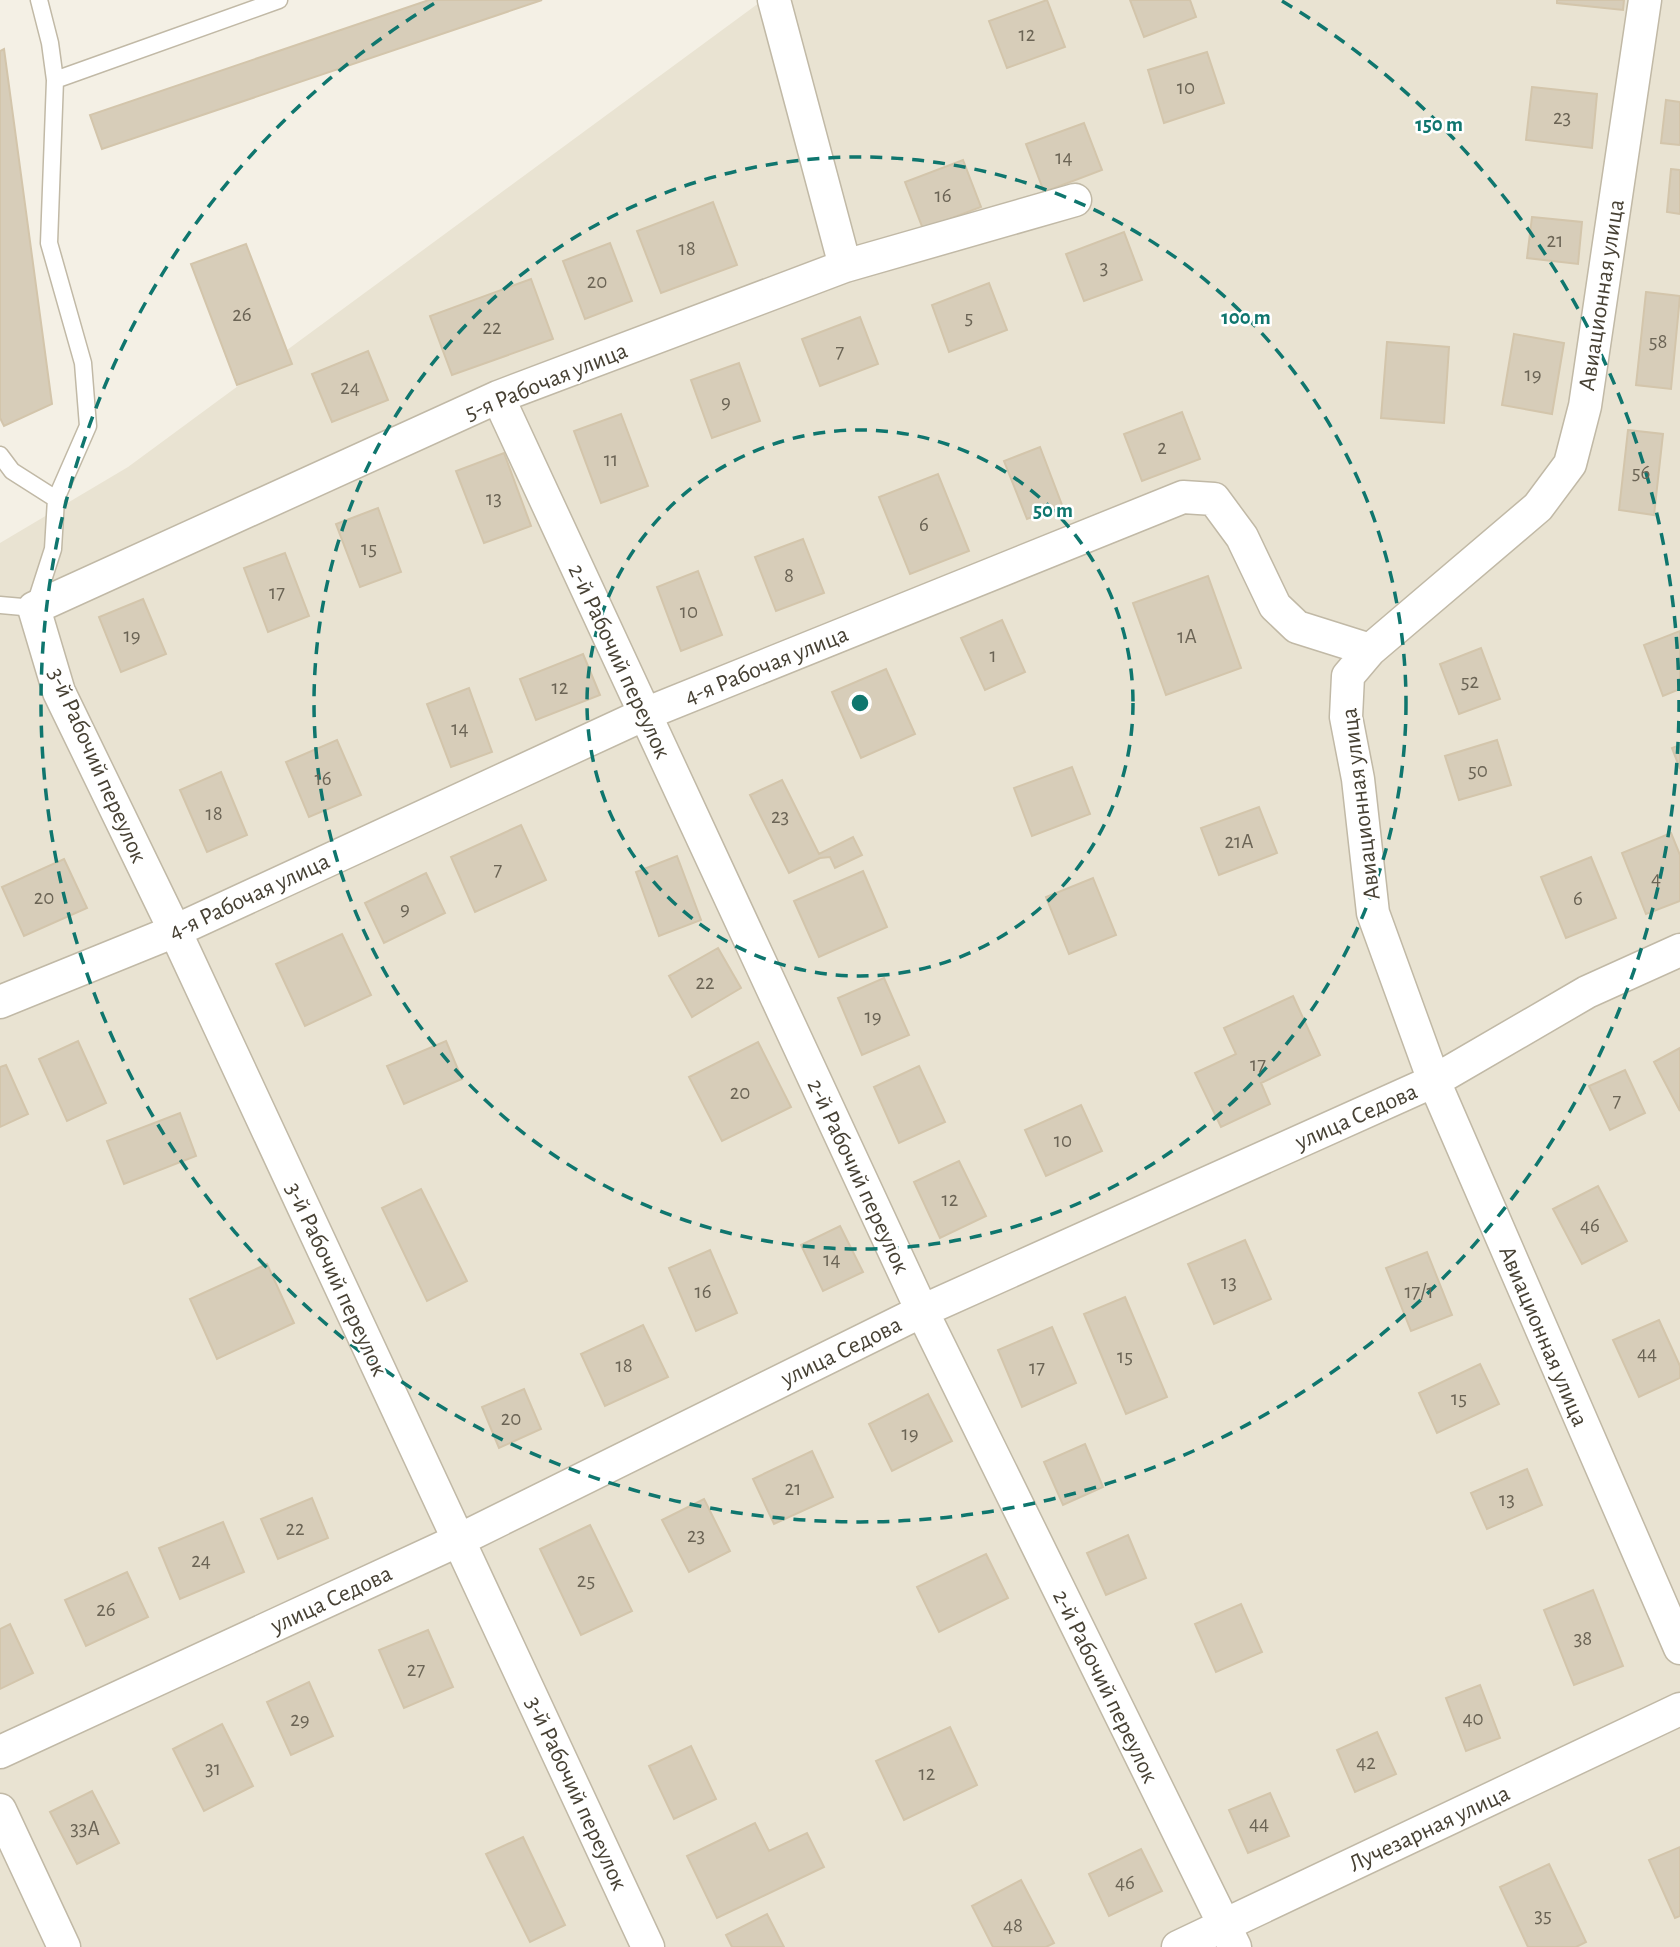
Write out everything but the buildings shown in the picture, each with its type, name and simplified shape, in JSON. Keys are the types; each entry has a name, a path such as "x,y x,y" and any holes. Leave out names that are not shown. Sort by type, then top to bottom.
{"street":[{"path":"774,0 845,266"},
{"name":"Авиационная улица","path":"1645,0 1585,407 1570,464 1538,507 1370,650 1348,676 1346,717 1358,779 1373,914 1434,1081 1680,1648"},
{"name":"5-я Рабочая улица","path":"34,608 498,397 845,266 1075,200"},
{"name":"2-й Рабочий переулок","path":"498,397 922,1311 1229,1936"},
{"name":"4-я Рабочая улица","path":"0,1002 175,931 645,714 1183,497 1214,499 1242,537 1275,606 1297,627 1370,650"},
{"name":"3-й Рабочий переулок","path":"34,608 59,692 175,931 648,1947"},
{"name":"улица Седова","path":"0,1752 459,1540 922,1311 1434,1081 1587,992 1680,950"},
{"name":"Лучезарная улица","path":"1178,1947 1229,1936 1680,1709"},
{"path":"0,1810 64,1947"}],"lane":[{"path":"0,605 34,608 53,549 56,499 88,426 83,363 50,243 55,80 50,43 39,0"},
{"path":"55,80 279,0"},
{"path":"0,455 12,471 56,499"}],"shaded area":[{"path":"763,0 1680,0 1680,1947 0,1947 0,543 128,467"}]}
